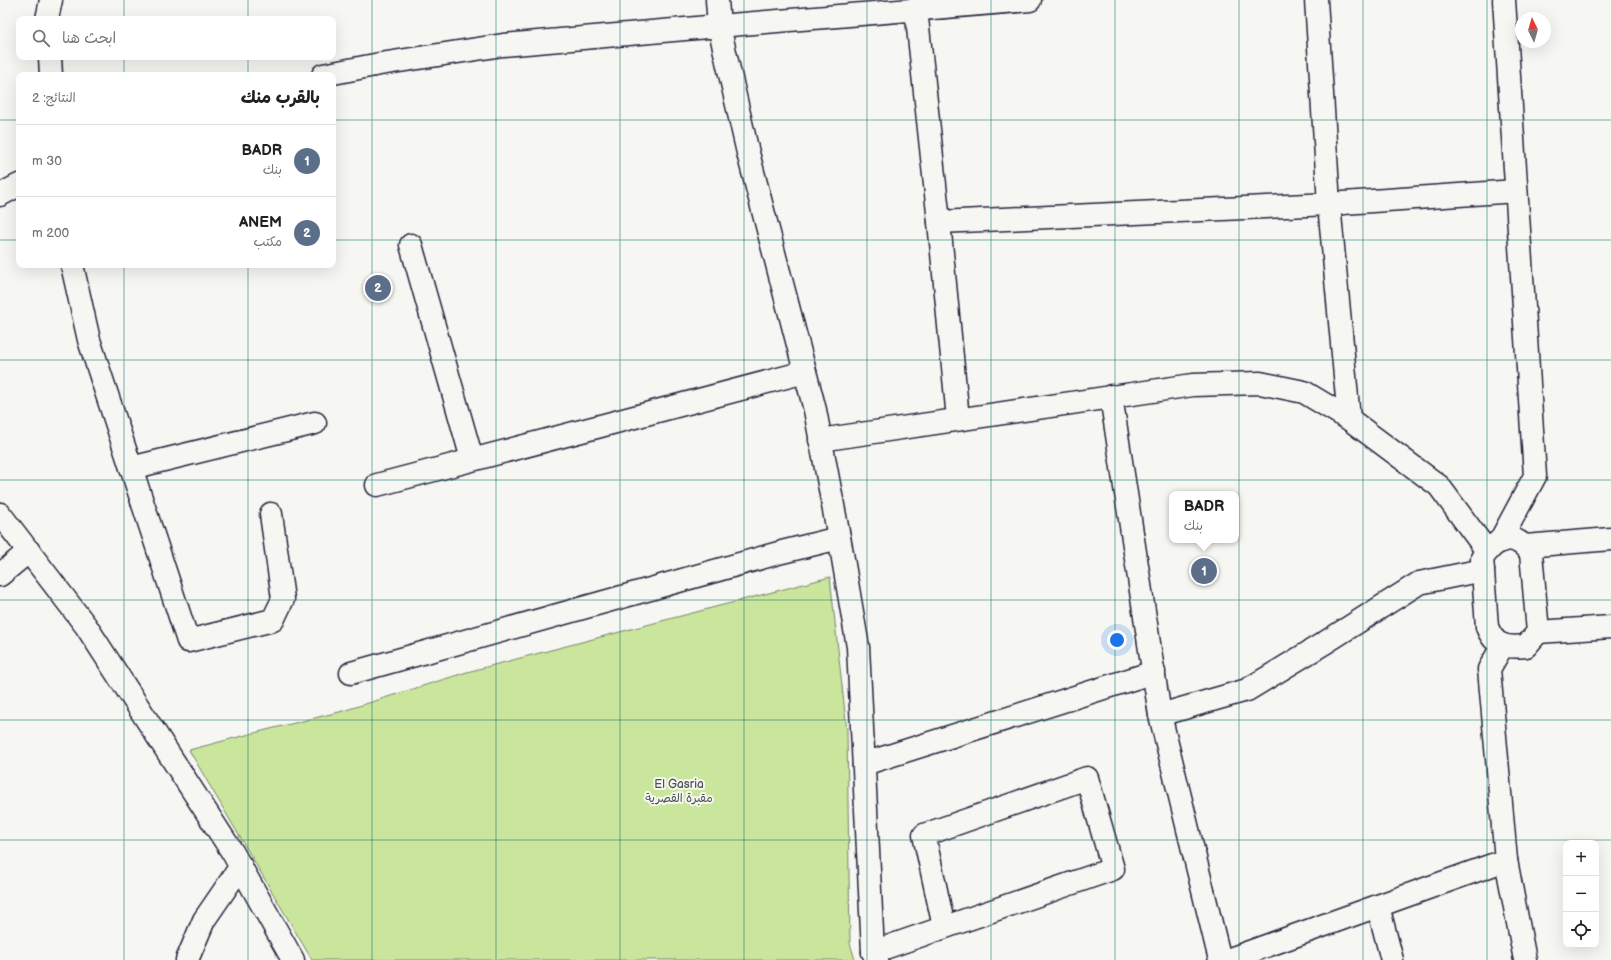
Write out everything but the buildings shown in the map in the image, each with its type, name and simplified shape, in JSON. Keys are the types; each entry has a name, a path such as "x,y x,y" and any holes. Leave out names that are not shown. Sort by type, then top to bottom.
{"street":[{"path":"48,16 51,0"},
{"path":"718,0 720,26 748,153 815,410 858,647 875,956 944,927 1113,869 1087,778 924,835 944,927"},
{"path":"336,72 380,64 503,45 1030,0"},
{"path":"1316,0 1329,204 1349,419"},
{"path":"1504,0 1534,476 1490,554 1487,627 1490,636 1508,648 1526,646 1538,632 1611,627"},
{"path":"916,9 939,222 958,420"},
{"path":"50,60 51,72"},
{"path":"0,195 16,187"},
{"path":"939,222 1329,204 1516,191"},
{"path":"411,245 472,459"},
{"path":"73,268 89,340 188,641 273,620 283,599 271,514"},
{"path":"377,485 805,372"},
{"path":"820,440 1193,385 1260,383 1304,392 1349,419 1439,486 1490,554"},
{"path":"1111,396 1160,715 1220,960"},
{"path":"131,468 315,423"},
{"path":"0,514 86,626 241,866 293,960"},
{"path":"351,673 774,554 839,538"},
{"path":"1525,546 1611,539"},
{"path":"1160,715 1246,690 1326,642 1419,583 1490,554 1516,540 1525,546 1531,553 1538,632"},
{"path":"0,575 29,551"},
{"path":"1503,645 1489,669 1506,860 1525,960"},
{"path":"864,764 1154,672"},
{"path":"1227,960 1506,860"},
{"path":"187,960 204,920 241,866"},
{"path":"1378,906 1392,960"}],"green space":[{"name":"El Gasria مقبرة القصرية","path":"830,577 847,731 850,943 855,960 312,960 189,750 343,711 467,672"}],"place":[{"name":"ANEM","path":"378,288"},
{"name":"BADR","path":"1204,571"}]}
